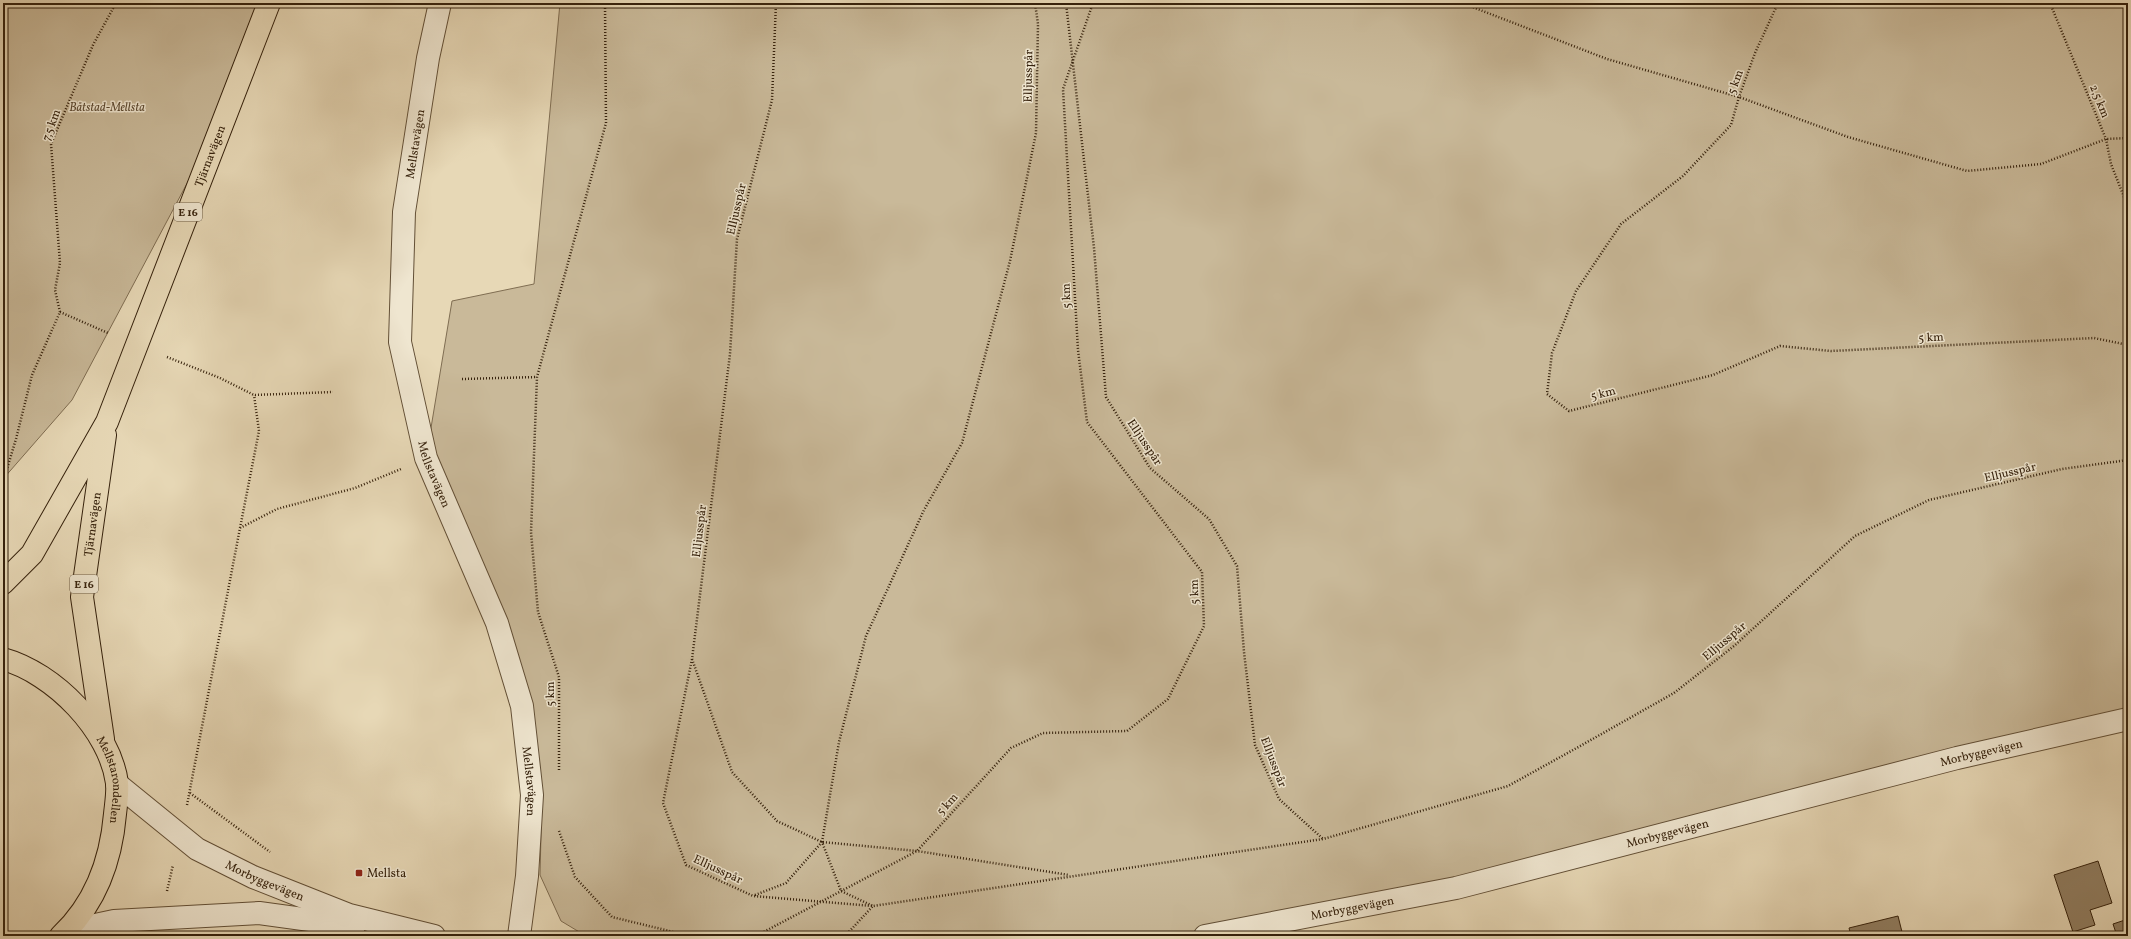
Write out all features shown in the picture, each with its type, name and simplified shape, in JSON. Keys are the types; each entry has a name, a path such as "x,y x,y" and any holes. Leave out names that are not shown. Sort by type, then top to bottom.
{"highway":[{"name":"Tjärnavägen","path":"3,583 32,554 107,422 269,3"},
{"name":"Tjärnavägen","path":"105,746 82,597 107,422"},
{"name":"Mellstarondellen","path":"3,659 15,662 38,674 60,691 81,711 105,746 117,784 113,837 107,866 91,898 64,933"}],"street":[{"name":"Mellstavägen","path":"440,3 428,58 404,212 400,342 426,458 497,623 522,706 532,795 527,876 519,936"},
{"name":"Morbyggevägen","path":"1205,936 1456,888 1957,758 2128,718"},
{"name":"Morbyggevägen","path":"117,784 180,837 197,849 253,877 349,915 434,936"},
{"name":"Morbyggevägen","path":"64,933 114,921 259,913 420,936"}],"path":[{"name":"7,5 km","path":"60,312 55,290 60,263 51,144 93,45 116,3"},
{"name":"5 km","path":"559,777 559,677 538,612 531,532 537,377 606,123 606,3"},
{"name":"Elljusspår","path":"776,3 772,100 737,239 730,354 692,659 663,803 686,865 753,896 873,906 1323,839 1508,786 1674,693 1734,646 1855,536 1929,500 2062,469 2128,460"},
{"name":"Elljusspår","path":"822,842 839,742 866,636 924,510 962,443 1010,261 1036,133 1038,24 1035,3"},
{"name":"Elljusspår","path":"1066,3 1074,59 1094,248 1106,397 1150,468 1209,520 1237,566 1244,652 1255,745 1279,799 1323,839"},
{"name":"5 km","path":"756,936 917,850 1011,748 1043,733 1127,731 1168,699 1204,626 1202,572 1087,422 1078,350 1063,89 1093,3"},
{"path":"1462,3 1607,59 1739,97 1848,137 1967,171 2041,164 2106,139 2128,138"},
{"name":"5 km","path":"1778,3 1739,97 1731,125 1683,176 1621,224 1576,291 1552,354 1547,394 1569,411 1713,375 1780,346 1831,351 2094,338 2128,344"},
{"name":"2,5 km","path":"2050,3 2106,139 2111,164 2128,206"},
{"path":"3,482 16,439 32,375 60,312 108,333"},
{"path":"167,357 220,378 254,396 333,392"},
{"path":"462,379 537,377"},
{"path":"160,918 190,793 259,431 254,396"},
{"path":"240,528 277,509 355,488 426,458"},
{"path":"692,659 732,772 778,821 822,842 917,850 1073,876"},
{"path":"190,793 272,854"},
{"path":"559,823 559,831 575,877 612,917 690,936"},
{"path":"822,842 841,891 873,906 845,936"},
{"path":"753,896 786,884 822,842"}],"green space":[{"name":"Båtstad-Mellsta","path":"3,3 258,3 192,174 72,400 3,479"},
{"path":"560,3 2128,3 2128,719 1456,888 1205,936 586,936 561,921 540,875 542,794 522,706 426,458 452,301 534,284"}],"building":[{"path":"2098,861 2112,903 2090,910 2095,925 2073,932 2054,875"},
{"path":"1898,916 1903,936 1851,936 1849,928"},
{"path":"2128,919 2128,936 2117,936 2113,924"}],"place":[{"name":"Mellsta","path":"359,873"}]}
